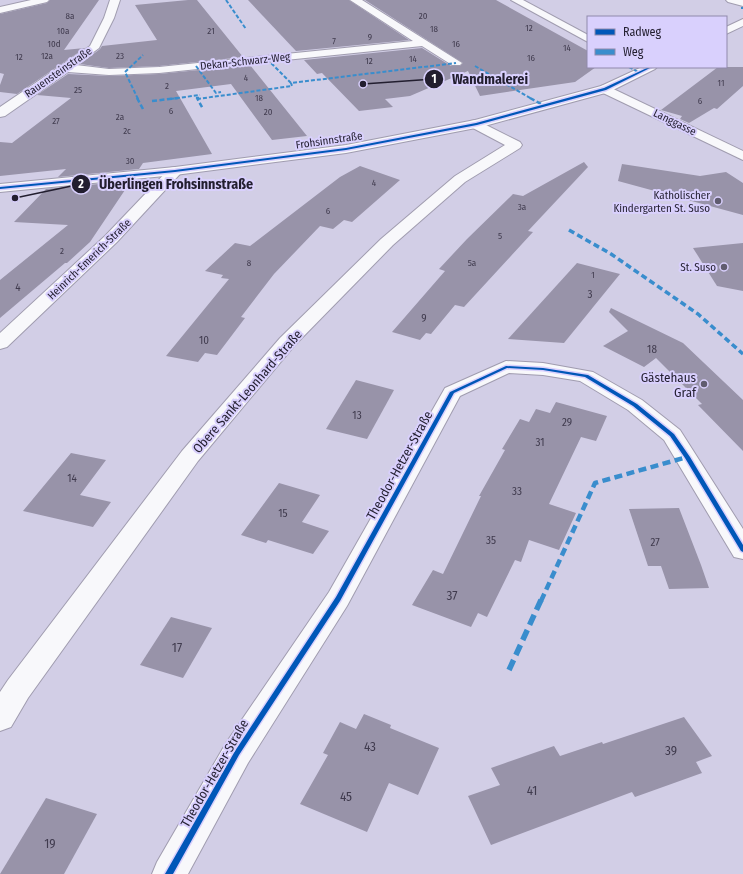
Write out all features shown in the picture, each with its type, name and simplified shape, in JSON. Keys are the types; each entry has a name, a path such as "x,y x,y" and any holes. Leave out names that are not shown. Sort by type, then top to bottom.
{"street":[{"path":"0,10 44,0"},
{"name":"Rauensteinstraße","path":"0,113 94,48 109,18 115,0"},
{"path":"355,0 456,63"},
{"path":"516,0 587,38"},
{"path":"731,0 743,3"},
{"path":"727,30 743,22"},
{"name":"Dekan-Schwarz-Weg","path":"66,68 109,72 159,70 424,43"},
{"name":"Frohsinnstraße","path":"0,188 175,171 346,149 476,124 605,89 649,68"},
{"name":"Langgasse","path":"605,89 743,156"},
{"name":"Obere Sankt-Leonhard-Straße","path":"0,718 18,689 190,456 287,342 387,242 454,184 515,145 476,124"},
{"name":"Heinrich-Emerich-Straße","path":"0,343 111,239 175,171"},
{"name":"Theodor-Hetzer-Straße","path":"169,874 237,754 338,598 452,392 506,367 543,369 586,376 635,405 672,435 687,457 743,550"}],"building":[{"path":"50,0 99,0 64,50 85,48 17,94 0,92 0,85 4,74 0,73 0,14 47,3"},
{"path":"197,0 243,57 159,66 109,68 80,64 102,46 157,40 135,5"},
{"path":"248,0 349,0 409,40 296,51"},
{"path":"365,0 496,0 587,50 587,68 595,68 575,82 480,96 468,71 410,96 385,99 393,107 359,111 322,73 317,74 304,60 422,48 451,66 460,66 463,63"},
{"path":"250,65 307,136 272,140 231,84 176,91 212,154 143,163 139,169 58,177 66,169 0,176 0,142 12,143 71,98 37,95 68,74 109,76 159,74"},
{"path":"743,67 743,86 717,109 714,108 689,123 680,119 682,116 661,110 717,68"},
{"path":"584,162 588,167 528,231 533,232 464,307 455,305 431,334 426,333 420,340 392,332 445,271 439,269 513,194 523,196"},
{"name":"Katholischer Kindergarten St. Suso","path":"622,164 700,176 726,172 743,183 743,215 618,181"},
{"path":"360,166 400,180 352,222 344,220 333,229 320,226 274,274 241,317 245,318 217,355 205,353 198,362 166,356 229,279 221,278 223,275 205,271 235,243 250,246 340,177"},
{"path":"131,181 90,242 67,263 65,263 0,318 0,280 68,225 14,222 46,189"},
{"name":"St. Suso","path":"743,243 743,291 717,286 693,248"},
{"path":"577,263 620,274 564,343 508,339"},
{"path":"611,308 683,343 743,400 743,451 698,405 702,404 656,358 644,367 603,346 628,331 609,312"},
{"path":"356,380 394,390 367,439 326,429"},
{"path":"556,402 607,416 596,441 581,437 549,504 576,513 559,550 529,540 521,562 515,560 487,617 478,613 471,627 412,605 433,570 443,574 481,496 479,496 505,450 502,449 520,419 529,422 536,409 550,413"},
{"path":"71,453 106,460 80,495 111,502 93,527 23,511"},
{"path":"279,483 320,495 302,522 329,531 313,554 268,540 266,543 241,535"},
{"path":"679,508 709,588 669,589 661,566 648,566 629,509"},
{"path":"171,617 212,628 183,678 140,665"},
{"path":"364,714 391,725 390,728 439,748 418,795 389,783 367,832 300,804 328,755 323,753 340,722 356,729"},
{"path":"684,717 712,756 696,762 702,773 635,797 632,792 491,845 468,796 500,785 491,768 554,746 560,756 602,742 603,744"},
{"path":"46,798 97,814 64,874 0,874"}],"marked path":[{"path":"226,0 246,29"},
{"path":"143,55 125,72 143,109"},
{"path":"267,59 291,83 456,63"},
{"path":"196,66 216,93 221,92"},
{"path":"475,66 543,105"},
{"path":"631,68 640,73"},
{"path":"203,109 197,98 292,86 291,83"},
{"path":"152,101 200,95"},
{"path":"569,230 611,254 698,314 743,354"},
{"path":"509,670 595,483 687,457"}],"cycle path":[{"path":"0,188 175,171 346,149 476,124 605,89 649,68"},
{"path":"169,874 237,753 338,599 452,392 506,367 543,369 586,376 635,405 672,435 687,457 743,550"}],"place":[{"name":"Wandmalerei","path":"363,84"},
{"name":"Überlingen Frohsinnstraße","path":"15,198"},
{"name":"Katholischer Kindergarten St. Suso","path":"718,201"},
{"name":"St. Suso","path":"724,267"},
{"name":"Gästehaus Graf","path":"704,384"}]}
